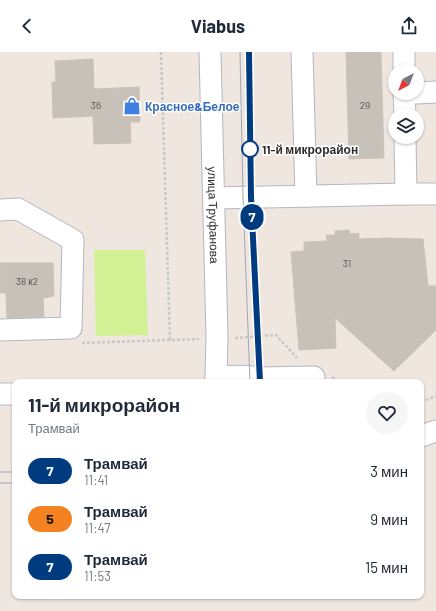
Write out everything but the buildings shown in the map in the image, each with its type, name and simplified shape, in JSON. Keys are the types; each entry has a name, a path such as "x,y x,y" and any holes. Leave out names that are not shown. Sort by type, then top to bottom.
{"street":[{"name":"улица Труфанова","path":"210,52 217,338 214,379"},
{"path":"302,52 306,196"},
{"path":"404,52 404,64"},
{"path":"424,93 436,92"},
{"path":"405,144 406,194"},
{"path":"214,198 436,194"},
{"path":"0,210 18,209 73,240 71,328 0,330"},
{"path":"278,379 321,376"},
{"path":"0,394 12,394"},
{"path":"424,435 436,431"}],"path":[{"path":"161,52 170,340"},
{"path":"230,338 276,335 300,361"},
{"path":"77,344 203,338"},
{"path":"321,376 332,379"},
{"path":"424,401 436,396"}],"green space":[{"path":"94,250 145,250 148,335 96,336"}],"tram line":[{"path":"240,52 243,197 250,379"},
{"path":"249,52 251,197 260,379"},
{"name":"7","path":"249,52 251,197 260,379"},
{"path":"0,472 12,472"},
{"path":"0,483 12,483"}],"place":[{"name":"Красное&Белое","path":"132,106"},
{"name":"11-й микрорайон","path":"250,149"}]}
